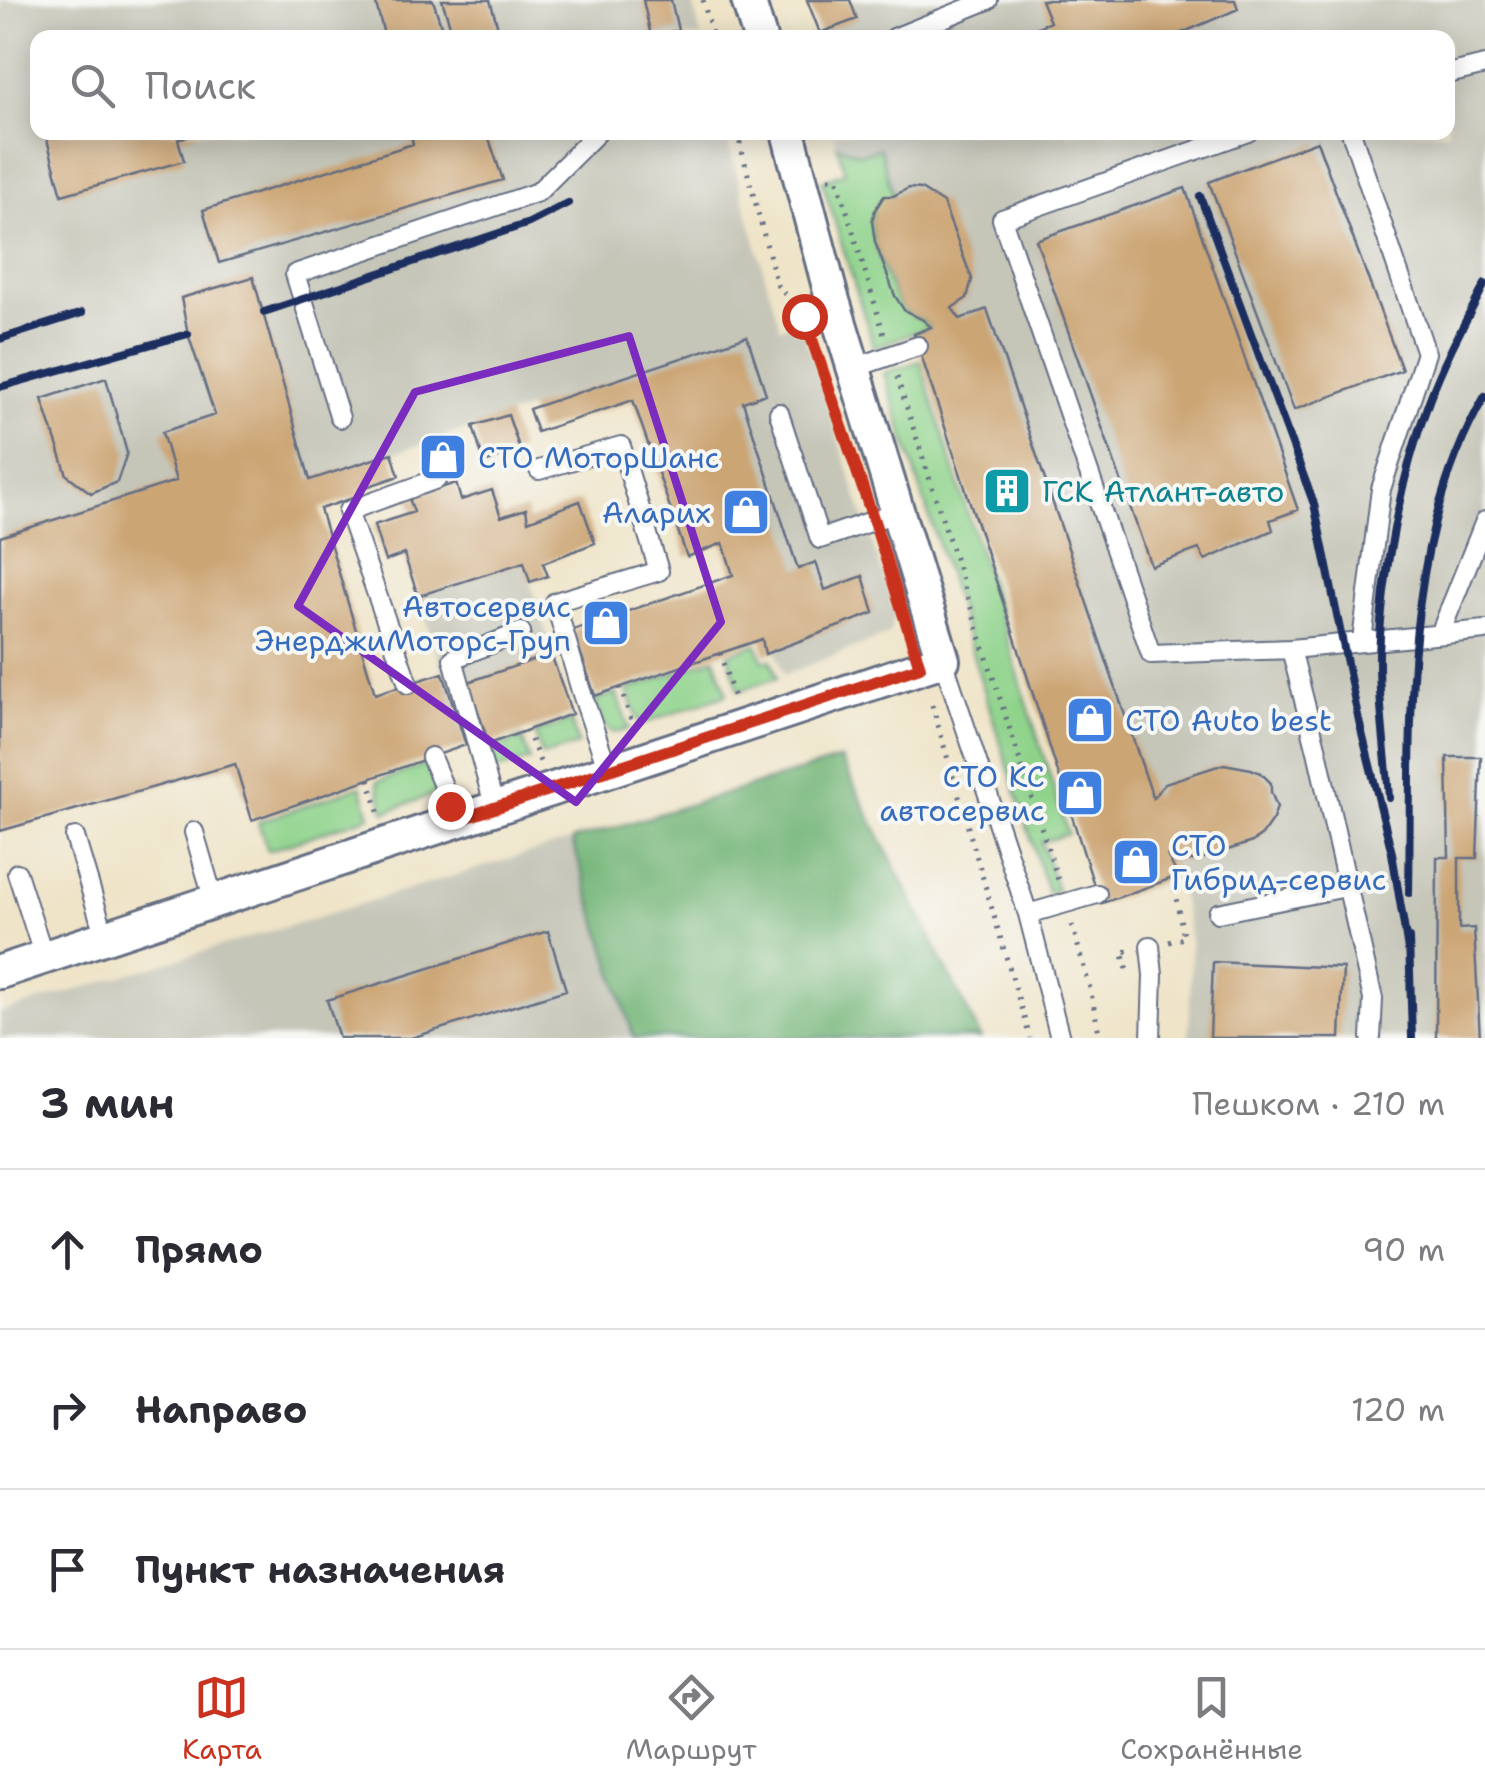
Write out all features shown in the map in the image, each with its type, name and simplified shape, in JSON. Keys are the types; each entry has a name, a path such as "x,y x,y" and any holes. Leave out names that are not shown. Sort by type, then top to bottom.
{"street":[{"path":"748,0 757,30"},
{"path":"0,972 932,663 898,512 830,291 790,140"}],"lane":[{"path":"914,30 988,0"},
{"path":"1455,72 1485,65"},
{"path":"340,418 296,274 538,192 590,140"},
{"path":"1225,140 1002,219 1150,654 1291,648 1485,630"},
{"path":"1354,140 1426,353 1381,489 1362,641"},
{"path":"854,368 918,346"},
{"path":"779,413 820,539 898,512"},
{"path":"539,470 621,446 659,571 556,602 608,770"},
{"path":"408,684 348,511 438,480"},
{"path":"1440,634 1485,520"},
{"path":"495,808 453,659 521,632"},
{"path":"1291,648 1372,999 1370,1038"},
{"path":"932,663 1028,914 1060,1038"},
{"path":"431,757 450,806 452,822"},
{"path":"194,832 214,901"},
{"path":"75,837 104,937"},
{"path":"17,873 44,958"},
{"path":"1218,913 1346,887"},
{"path":"1028,914 1097,894"},
{"path":"1150,946 1151,1038"}],"path":[{"path":"704,0 711,30"},
{"path":"739,140 776,285 804,316 810,335"},
{"path":"837,178 1065,903 1100,1038"},
{"path":"720,653 736,706"},
{"path":"932,663 1030,1038"},
{"path":"620,687 638,740"},
{"path":"527,730 545,773"},
{"path":"369,779 384,829"},
{"path":"1172,878 1184,938"}],"highlighted area":[{"path":"629,336 721,622 576,802 298,606 415,392"}],"shaded area":[{"path":"0,0 692,0 699,30 30,30 30,140 727,140 780,328 799,319 895,613 889,634 784,675 776,651 765,654 666,364 311,480 375,694 443,672 405,555 385,561 374,525 413,512 409,498 455,483 461,499 492,490 501,517 526,509 548,576 530,582 572,714 489,744 486,737 252,820 234,764 0,831"},
{"path":"807,0 1485,0 1485,1038 1189,1038 1191,946 1178,877 1100,904 914,334 930,328 904,310 895,296 875,242 872,221 880,149 860,154 837,145 836,140 1455,140 1455,30 818,30"},
{"path":"841,759 981,1038 0,1038 0,1013"}],"green space":[{"path":"837,145 860,154 880,148 893,196 873,216 878,253 899,303 907,313 931,327 874,347 822,181 845,172"},
{"path":"920,361 1068,834 1041,842 1057,890 1048,893 884,373"},
{"path":"757,644 763,660 771,660 777,678 739,691 728,654"},
{"path":"715,658 727,694 640,725 627,690"},
{"path":"616,693 629,729 613,733 603,725 595,700"},
{"path":"571,721 578,745 542,756 535,733"},
{"path":"522,738 530,760 493,771 485,752"},
{"path":"841,759 981,1038 634,1038 572,840"},
{"path":"427,764 437,793 385,812 377,782"},
{"path":"361,786 370,816 268,851 258,822"}],"building":[{"path":"375,0 433,0 442,30 383,30"},
{"path":"442,0 490,0 499,30 451,30"},
{"path":"643,0 671,0 678,30 650,30"},
{"path":"807,0 850,0 857,19 819,30"},
{"path":"1041,0 1235,0 1238,9 1189,30 1030,30 1050,22"},
{"path":"47,140 178,140 184,161 62,195"},
{"path":"412,140 489,140 503,180 219,263 203,210 413,144"},
{"path":"1317,141 1402,370 1294,410 1209,182"},
{"name":"ГСК Атлант-авто","path":"909,188 921,189 943,203 972,279 967,298 952,308 960,319 987,309 1153,798 1165,783 1224,764 1261,773 1271,783 1277,807 1262,835 1197,860 1176,861 1167,855 1178,876 1100,904 914,334 931,327 904,310 875,242 875,210 884,196"},
{"path":"1185,188 1298,510 1270,520 1273,530 1205,560 1199,549 1151,566 1036,240"},
{"path":"253,277 310,480 392,453 399,476 360,489 362,495 320,509 375,694 443,673 466,745 252,820 235,764 0,831 0,537 176,481 162,432 215,415 188,334 181,298"},
{"path":"747,336 766,394 743,402 798,569 816,562 825,590 863,576 874,613 765,654 762,639 595,696 573,630 733,575 723,543 687,557 633,400 537,432 529,409"},
{"path":"106,378 127,453 117,482 91,493 67,475 42,399"},
{"path":"508,415 520,450 484,463 473,426"},
{"path":"456,483 461,500 492,490 501,517 526,509 528,521 580,501 595,543 543,563 548,576 530,582 524,562 418,596 404,554 385,561 374,525 414,512 409,498"},
{"path":"551,654 572,714 489,744 468,682"},
{"path":"1447,757 1481,757 1477,858 1459,858 1459,929 1474,928 1480,1038 1436,1038 1437,857 1449,857"},
{"path":"548,931 566,990 411,1038 339,1038 327,1000"},
{"path":"1213,962 1343,968 1340,1038 1210,1038"}],"railway":[{"path":"1200,196 1314,504 1359,721 1392,853 1408,950"},
{"path":"264,312 529,223 568,203"},
{"path":"1389,798 1379,654 1395,526 1429,401 1485,284"},
{"path":"0,339 82,313"},
{"path":"0,387 188,334"},
{"path":"1409,893 1412,703 1424,574 1437,512 1457,453 1485,396"},
{"path":"1409,938 1412,1038"}],"place":[{"name":"СТО МоторШанс","path":"443,457"},
{"name":"ГСК Атлант-авто","path":"1007,491"},
{"name":"Аларих","path":"746,512"},
{"name":"Автосервис ЭнерджиМоторс-Груп","path":"606,623"},
{"name":"СТО Auto best","path":"1090,720"},
{"name":"СТО КС автосервис","path":"1080,793"},
{"name":"СТО Гибрид-сервис","path":"1136,862"}],"route":[{"path":"450,806 452,822 920,667 804,316"}]}
